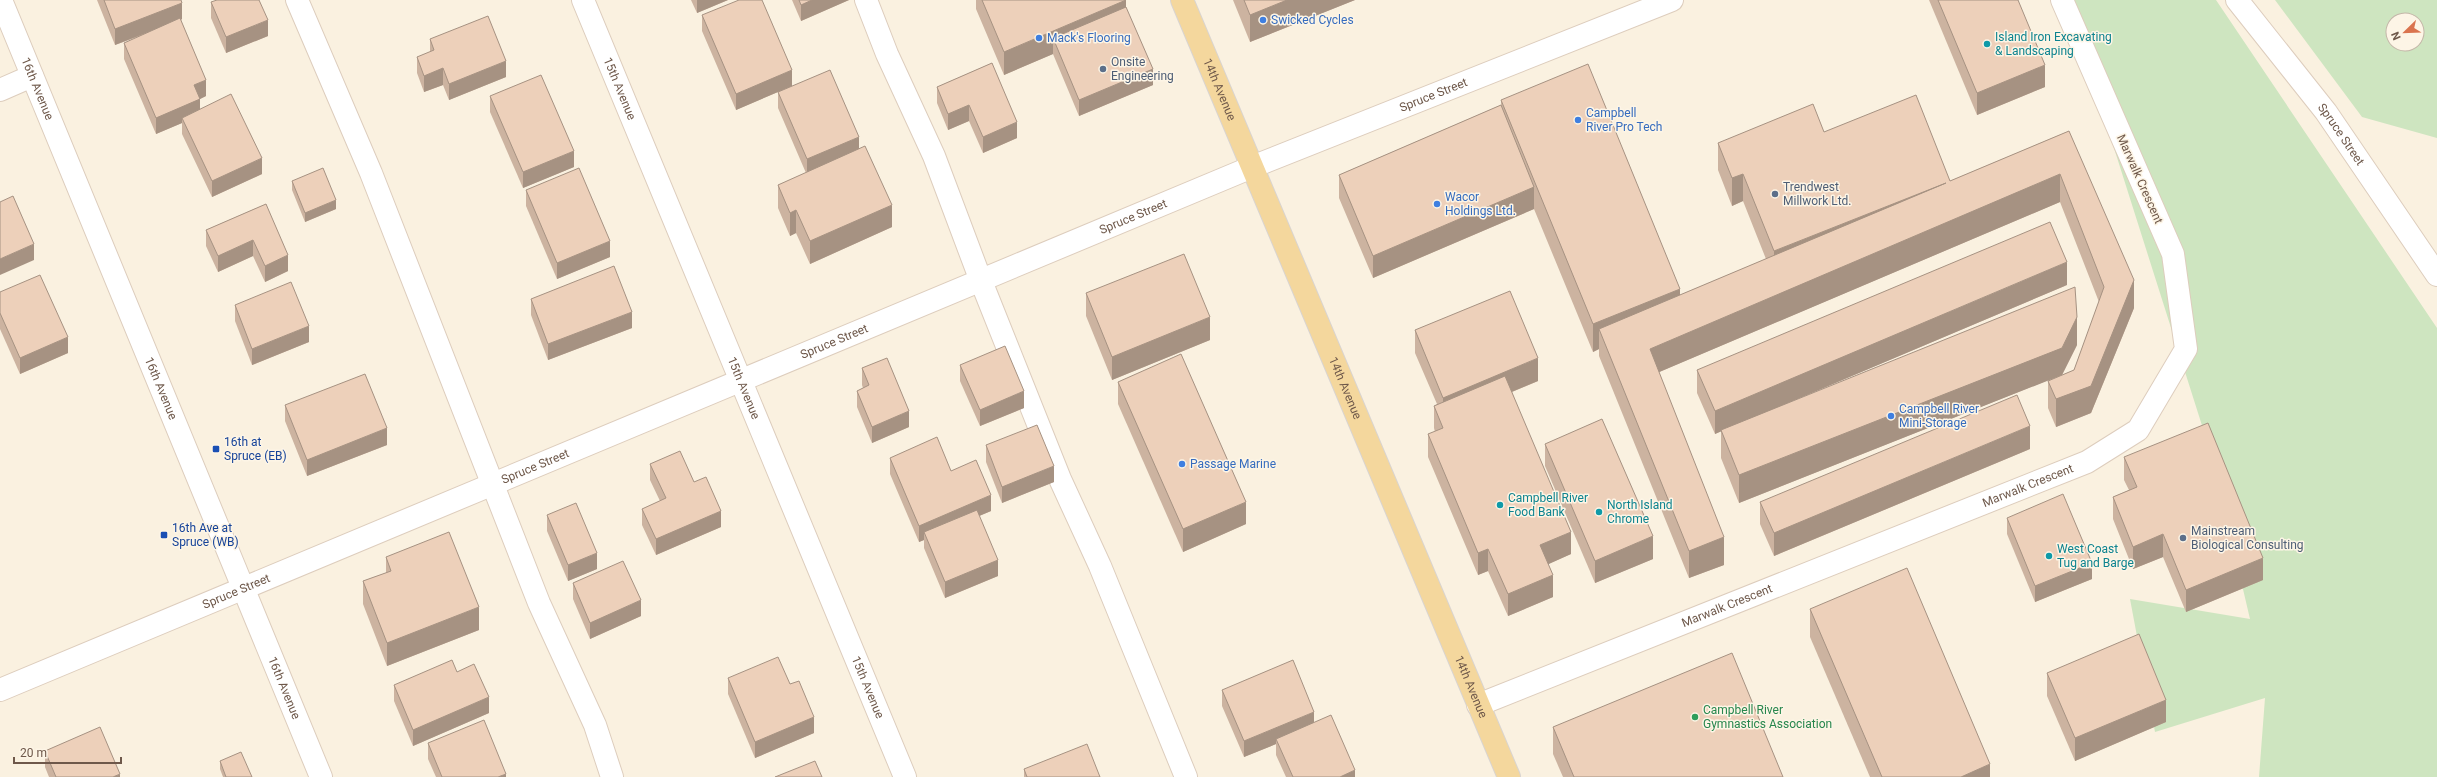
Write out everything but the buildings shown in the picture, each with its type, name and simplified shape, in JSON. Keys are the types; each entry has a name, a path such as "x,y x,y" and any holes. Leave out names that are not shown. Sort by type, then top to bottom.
{"main road":[{"name":"14th Avenue","path":"1182,0 1509,777"}],"street":[{"name":"16th Avenue","path":"1,0 321,777"},
{"path":"297,0 374,181 539,603 595,724 612,777"},
{"name":"15th Avenue","path":"583,0 905,777"},
{"path":"866,0 887,54 934,156 981,281 1060,479 1100,566 1186,777"},
{"name":"Spruce Street","path":"0,690 492,486 1252,167 1672,0"},
{"name":"Marwalk Crescent","path":"1478,704 2088,462 2138,430 2186,349 2174,254 2062,0"},
{"name":"Spruce Street","path":"2237,0 2326,112 2437,275"},
{"path":"0,90 32,76"}],"green space":[{"path":"2065,0 2216,0 2437,328 2437,777 2259,777 2265,698 2155,732 2130,599 2250,619 2212,457 2107,126"},
{"path":"2275,0 2437,0 2437,138 2362,117"}],"place":[{"name":"Swicked Cycles","path":"1263,20"},
{"name":"Mack's Flooring","path":"1039,38"},
{"name":"Island Iron Excavating & Landscaping","path":"1987,44"},
{"name":"Onsite Engineering","path":"1103,69"},
{"name":"Campbell River Pro Tech","path":"1578,120"},
{"name":"Trendwest Millwork Ltd.","path":"1775,194"},
{"name":"Wacor Holdings Ltd.","path":"1437,204"},
{"name":"Campbell River Mini-Storage","path":"1891,416"},
{"name":"16th at Spruce (EB)","path":"216,449"},
{"name":"Passage Marine","path":"1182,464"},
{"name":"Campbell River Food Bank","path":"1500,505"},
{"name":"North Island Chrome","path":"1599,512"},
{"name":"16th Ave at Spruce (WB)","path":"164,535"},
{"name":"Mainstream Biological Consulting","path":"2183,538"},
{"name":"West Coast Tug and Barge","path":"2049,556"},
{"name":"Campbell River Gymnastics Association","path":"1695,717"}]}
